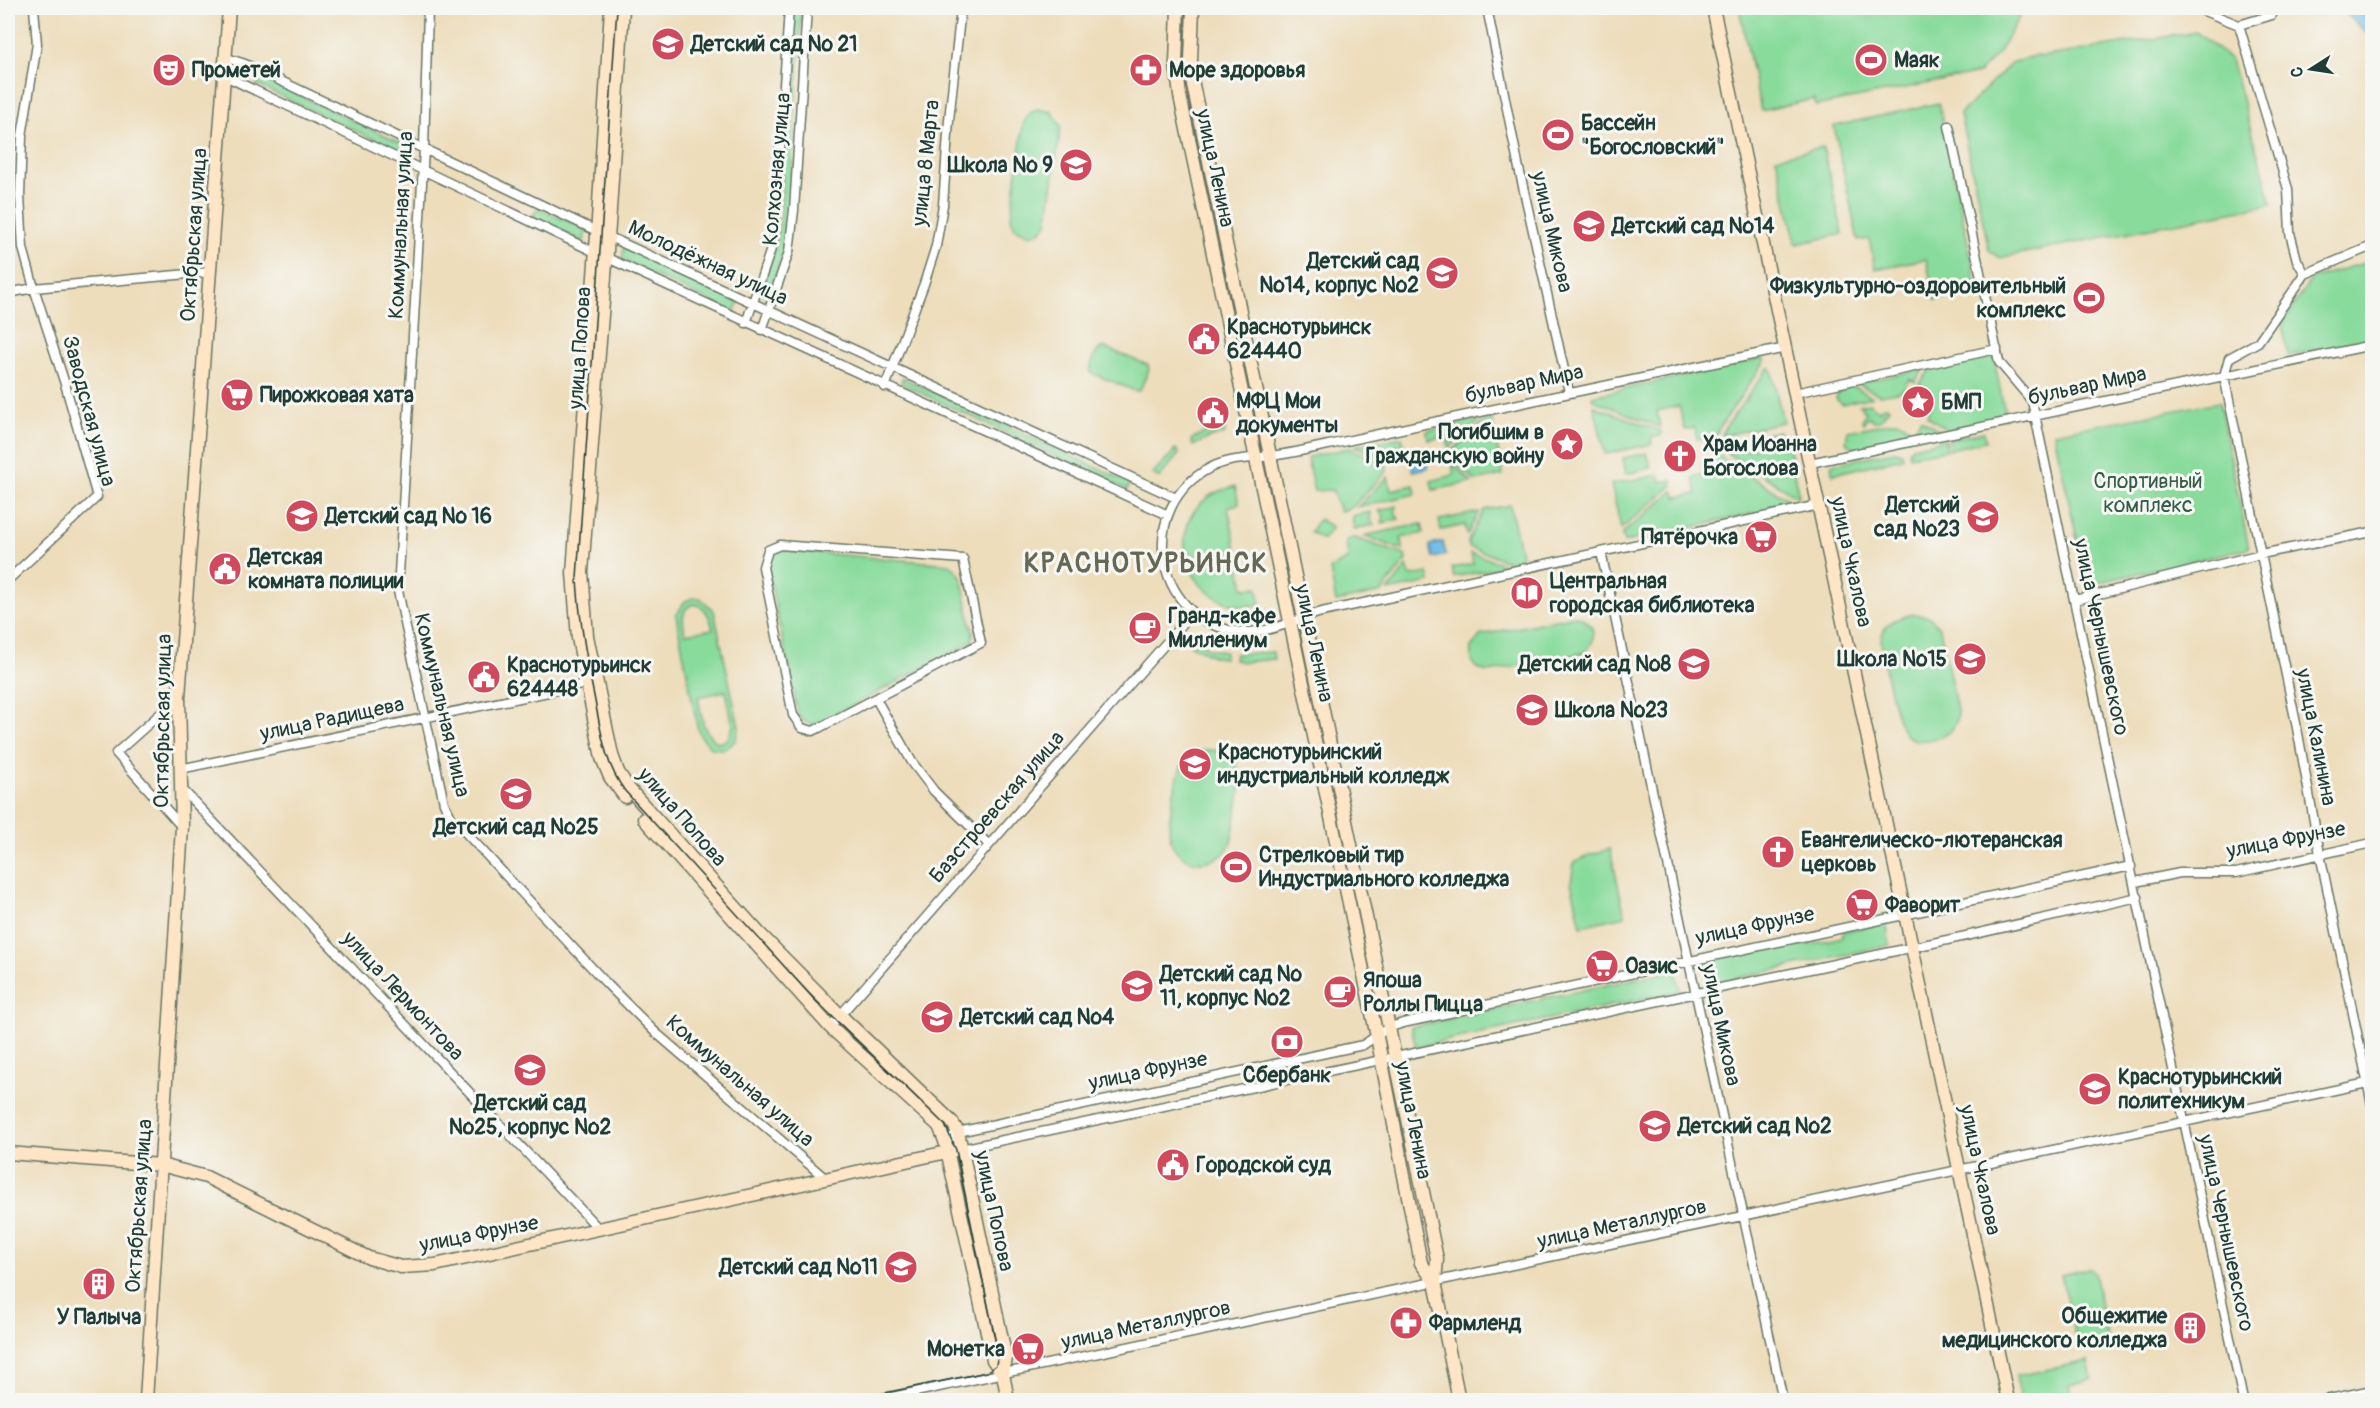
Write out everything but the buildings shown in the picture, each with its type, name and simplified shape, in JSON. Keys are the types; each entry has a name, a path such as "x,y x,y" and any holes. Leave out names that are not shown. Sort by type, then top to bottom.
{"street":[{"path":"34,8 38,44 22,136 20,195 23,248 34,288"},
{"name":"Октябрьская улица","path":"146,1401 182,826 179,697 229,8"},
{"name":"Коммунальная улица","path":"428,8 423,170 398,591 444,804 451,817 653,1030 826,1179"},
{"name":"улица Попова","path":"603,234 611,8"},
{"name":"улица Попова","path":"623,8 601,256 582,572 592,683 602,758 616,786 830,1027 939,1126 946,1146 993,1360 1003,1374"},
{"name":"Колхозная улица","path":"746,322 773,243 789,8"},
{"name":"Колхозная улица","path":"762,330 789,252 807,8"},
{"name":"улица 8 Марта","path":"885,387 936,246 943,205 948,120 961,8"},
{"name":"улица Ленина","path":"1178,8 1177,80 1377,1037 1421,1263 1435,1282"},
{"name":"улица Ленина","path":"1193,8 1192,80 1437,1259 1435,1282 1459,1401"},
{"name":"улица Микова","path":"1487,8 1569,392"},
{"name":"улица Чкалова","path":"1713,8 2008,1401"},
{"path":"2199,8 2239,25 2272,15"},
{"path":"2239,25 2288,189 2290,233 2297,260 2305,274"},
{"name":"Молодёжная улица","path":"226,58 245,64 603,234 1176,498"},
{"name":"Молодёжная улица","path":"225,76 601,256 1168,515"},
{"name":"улица Чернышевского","path":"1949,126 2000,362 2032,401 2036,416 2243,1401"},
{"path":"2224,376 2229,358 2258,342 2305,274 2373,246"},
{"path":"8,293 34,288 210,272"},
{"name":"Заводская улица","path":"8,580 97,497 65,384 34,288"},
{"name":"бульвар Мира","path":"1810,463 2373,345"},
{"name":"бульвар Мира","path":"1193,612 1172,585 1164,564 1162,541 1168,515 1176,498 1191,481 1209,468 1236,460 1270,456 1786,348"},
{"path":"1796,393 1997,349"},
{"name":"улица Калинина","path":"2224,376 2297,728 2319,854 2370,1082 2373,1105"},
{"path":"1251,437 1265,434"},
{"path":"1193,612 1222,628 1244,632 1273,629 1303,617 1819,505"},
{"path":"2075,600 2261,554 2373,531"},
{"path":"780,545 963,559 981,643 876,699 813,731 802,728 797,723 792,709 763,567 768,550 780,545"},
{"name":"улица Микова","path":"1601,552 1783,1401"},
{"name":"Базстроевская улица","path":"830,1027 1193,612"},
{"path":"1295,646 1308,643"},
{"name":"улица Попова","path":"592,683 612,755 623,781 759,933 840,1016 952,1122 958,1132 1006,1358 1003,1374 1008,1401"},
{"name":"улица Радищева","path":"180,769 592,683"},
{"path":"179,697 116,753 182,826"},
{"path":"876,699 912,762 934,791 988,844"},
{"name":"улица Лермонтова","path":"181,788 599,1228"},
{"name":"улица Фрунзе","path":"2134,882 2180,873 2236,873 2373,843"},
{"name":"улица Фрунзе","path":"8,1153 161,1165 206,1177 369,1257 401,1267 435,1265 934,1155 946,1146 958,1132 1363,1046 1388,1028 1403,1023 2131,866"},
{"path":"1394,1057 2138,897"},
{"name":"улица Фрунзе","path":"946,1146 961,1149 1394,1057"},
{"name":"улица Металлургов","path":"878,1401 2370,1082"},
{"path":"2325,1401 2373,1390"}],"green space":[{"path":"793,8 802,8 788,225 783,252 769,294 764,296 760,293 780,223"},
{"name":"Маяк","path":"1739,8 2024,8 1999,52 1979,73 1816,106 1814,99 1761,111"},
{"path":"2196,32 2231,60 2272,204 1999,258 1989,250 1960,114 2012,63 2036,55 2041,57"},
{"path":"260,77 409,147 408,155 257,85 257,79"},
{"path":"1939,103 1978,291 1935,300 1926,259 1875,269 1869,239 1858,241 1834,126"},
{"path":"1037,109 1052,112 1061,126 1047,224 1040,232 1030,235 1015,228 1011,218 1023,125 1028,115"},
{"path":"1823,147 1843,234 1796,244 1776,157"},
{"path":"538,208 586,229 584,242 532,217"},
{"path":"624,247 736,297 739,302 735,310 728,310 622,260"},
{"path":"2372,261 2372,339 2288,356 2282,323 2312,278"},
{"path":"1103,347 1148,365 1149,369 1140,390 1135,391 1091,373 1094,358"},
{"path":"1993,354 2006,418 1948,430 1927,416 1929,399 1919,385 1931,368"},
{"path":"1763,358 1765,361 1718,430 1716,439 1709,441 1708,437 1697,439 1695,428 1685,430 1679,406 1657,411 1660,427 1593,400 1592,396"},
{"path":"1768,368 1771,368 1783,422 1722,436 1724,429"},
{"path":"1924,369 1915,382 1909,379 1902,391 1879,395 1857,383"},
{"path":"903,378 1130,483 1127,490 902,384"},
{"path":"1851,385 1872,397 1841,404 1836,398 1838,393"},
{"name":"Спортивный комплекс","path":"2219,402 2249,548 2087,585 2054,433"},
{"path":"1869,403 1879,410 1886,406 1889,408 1881,419 1874,421 1869,417 1863,423 1862,420 1866,413 1859,405"},
{"path":"1594,406 1661,431 1662,435 1651,438 1652,444 1605,454"},
{"path":"1491,416 1503,475 1476,481 1451,460 1450,453"},
{"path":"1483,418 1449,448 1447,436 1428,440 1427,431"},
{"path":"1921,419 1941,431 1856,449 1848,445 1846,441 1848,431 1898,421 1913,431"},
{"path":"1224,427 1225,434 1209,438 1193,446 1191,440 1212,429"},
{"path":"1779,431 1780,435 1730,447 1729,443"},
{"path":"1984,432 1986,441 1950,449 1948,439"},
{"path":"1402,437 1404,445 1383,449 1385,459 1355,446"},
{"path":"1945,440 1947,450 1910,456 1909,451 1912,447"},
{"path":"1787,441 1799,496 1797,497 1727,453"},
{"path":"1349,448 1386,464 1387,471 1351,508 1340,511 1332,490 1314,491 1307,457"},
{"path":"1176,449 1179,454 1159,478 1153,474"},
{"path":"1895,451 1902,453 1903,458 1833,474 1831,465"},
{"path":"1647,453 1651,468 1626,474 1623,458"},
{"path":"1721,455 1723,459 1793,502 1792,505 1624,542 1622,534 1674,490 1676,497 1697,494 1693,477 1704,474 1702,463 1711,461 1713,456"},
{"path":"1452,464 1472,482 1433,490 1431,481 1454,475"},
{"path":"1659,475 1661,482 1672,480 1673,485 1621,529 1611,484"},
{"path":"1388,477 1391,490 1414,485 1416,494 1357,507"},
{"path":"1235,486 1239,504 1228,507 1244,588 1257,587 1261,604 1238,605 1218,599 1202,586 1190,569 1185,549 1186,529 1195,510 1218,491"},
{"path":"1510,505 1523,563 1516,564 1469,547 1468,541 1484,510"},
{"path":"1397,506 1395,513 1399,519 1382,523 1384,516 1379,511"},
{"path":"1371,512 1370,519 1374,525 1354,529 1352,516"},
{"path":"1479,512 1467,535 1465,525 1441,530 1439,520"},
{"path":"1319,519 1332,527 1323,540 1310,532"},
{"path":"1422,524 1424,533 1401,538 1403,550 1363,536"},
{"path":"1355,538 1405,555 1406,560 1382,592 1336,602 1330,569 1348,559 1346,540"},
{"path":"782,550 950,564 961,576 973,633 972,642 820,723 807,723 798,713 767,566 773,554"},
{"path":"1471,553 1509,566 1454,577 1452,568 1473,564"},
{"path":"1407,566 1410,576 1428,573 1430,582 1388,591"},
{"path":"700,598 714,611 739,727 735,741 725,749 711,748 700,735 697,725 676,616 685,601","holes":["693,604 701,607 709,616 713,629 685,634 684,612","726,691 733,726 728,739 720,743 709,736 706,730 698,697"]},
{"path":"1914,614 1930,617 1940,628 1958,715 1949,733 1926,740 1911,738 1902,730 1890,691 1881,639 1889,624"},
{"path":"1575,616 1587,622 1593,632 1592,643 1583,653 1489,672 1480,669 1472,661 1471,647 1481,635"},
{"path":"1194,639 1210,649 1225,652 1224,658 1215,657 1189,644"},
{"path":"1273,652 1274,659 1244,662 1234,660 1235,654"},
{"path":"1206,750 1219,751 1229,755 1235,761 1239,769 1240,789 1231,842 1222,854 1202,862 1187,859 1181,855 1171,842 1169,830 1180,769 1190,757"},
{"path":"1610,849 1625,916 1581,926 1571,882 1574,863 1589,855"},
{"path":"1886,923 1890,945 1710,984 1704,959 1805,939 1808,945 1842,937 1844,931"},
{"path":"1676,970 1680,991 1416,1047 1411,1027"},
{"path":"2089,1268 2094,1273 2108,1339 2102,1346 2087,1350 2077,1344 2061,1275"},
{"path":"2088,1361 2092,1379 2069,1385 2072,1400 2021,1400 2016,1376"}],"water":[{"path":"2340,8 2372,8 2372,38"},
{"path":"1425,453 1428,468 1413,471 1410,456"},
{"path":"1443,542 1446,555 1433,558 1430,545"}],"tram line":[{"path":"617,8 577,578 583,638 604,746 612,769 625,791 813,998 945,1125 956,1150 998,1354 996,1365 987,1372 850,1400"}],"place":[{"name":"Детский сад № 21","path":"668,44"},
{"name":"Маяк","path":"1871,60"},
{"name":"Прометей","path":"169,70"},
{"name":"Море здоровья","path":"1146,70"},
{"name":"Бассейн \"Богословский\"","path":"1558,135"},
{"name":"Школа № 9","path":"1076,165"},
{"name":"Детский сад №14","path":"1589,226"},
{"name":"Детский сад №14, корпус №2","path":"1442,273"},
{"name":"Физкультурно-оздоровительный комплекс","path":"2089,298"},
{"name":"Краснотурьинск 624440","path":"1204,339"},
{"name":"Пирожковая хата","path":"237,395"},
{"name":"БМП","path":"1918,402"},
{"name":"МФЦ Мои документы","path":"1213,413"},
{"name":"Погибшим в Гражданскую войну","path":"1567,444"},
{"name":"Храм Иоанна Богослова","path":"1680,456"},
{"name":"Детский сад № 16","path":"302,516"},
{"name":"Детский сад №23","path":"1983,517"},
{"name":"Пятёрочка","path":"1761,537"},
{"name":"Детская комната полиции","path":"225,569"},
{"name":"Центральная городская библиотека","path":"1527,593"},
{"name":"Гранд-кафе Миллениум","path":"1145,628"},
{"name":"Школа №15","path":"1970,659"},
{"name":"Детский сад №8","path":"1694,664"},
{"name":"Краснотурьинск 624448","path":"484,677"},
{"name":"Школа №23","path":"1532,710"},
{"name":"Краснотурьинский индустриальный колледж","path":"1195,764"},
{"name":"Детский сад №25","path":"516,794"},
{"name":"Евангелическо-лютеранская церковь","path":"1778,852"},
{"name":"Стрелковый тир Индустриального колледжа","path":"1236,867"},
{"name":"Фаворит","path":"1862,905"},
{"name":"Оазис","path":"1602,966"},
{"name":"Детский сад № 11, корпус №2","path":"1137,986"},
{"name":"Япоша Роллы Пицца","path":"1340,992"},
{"name":"Детский сад №4","path":"937,1017"},
{"name":"Сбербанк","path":"1287,1042"},
{"name":"Детский сад №25, корпус №2","path":"530,1070"},
{"name":"Краснотурьинский политехникум","path":"2095,1089"},
{"name":"Детский сад №2","path":"1655,1126"},
{"name":"Городской суд","path":"1173,1165"},
{"name":"Детский сад №11","path":"901,1267"},
{"name":"У Палыча","path":"99,1284"},
{"name":"Фармленд","path":"1406,1323"},
{"name":"Общежитие медицинского колледжа","path":"2190,1328"},
{"name":"Монетка","path":"1028,1349"}],"district":[{"name":"КРАСНОТУРЬИНСК","path":"1146,563"}]}
